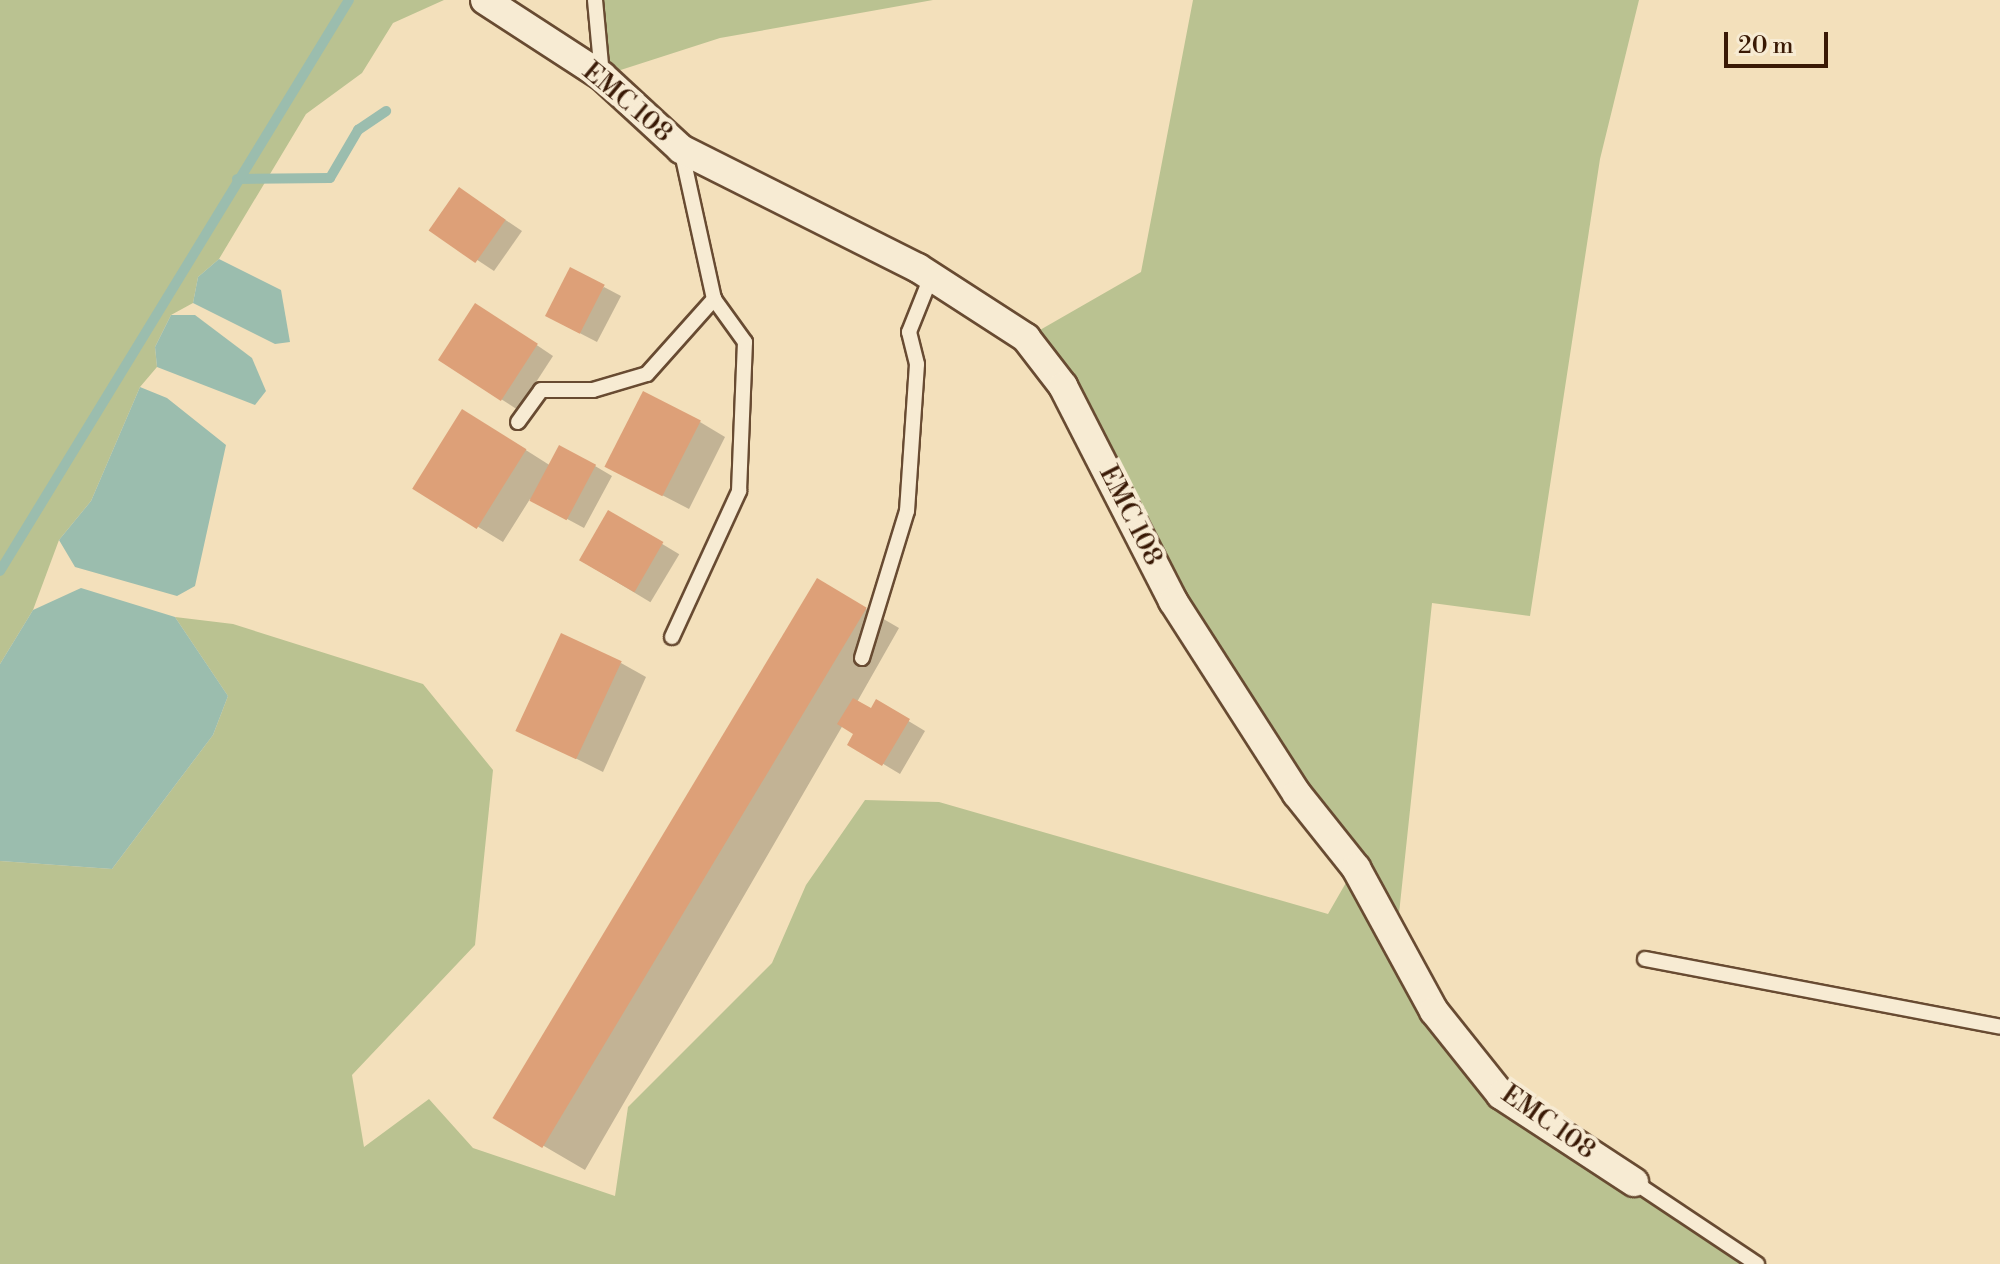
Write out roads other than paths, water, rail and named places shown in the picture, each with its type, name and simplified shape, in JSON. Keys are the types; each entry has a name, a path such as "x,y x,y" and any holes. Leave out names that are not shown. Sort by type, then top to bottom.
{"street":[{"name":"EMC 108","path":"485,0 602,76 681,149 931,277 1026,338 1063,386 1173,601 1297,794 1356,868 1434,1011 1501,1095 1634,1182"}],"lane":[{"path":"595,0 602,76"},
{"path":"672,637 739,491 745,342 714,299 681,149"},
{"path":"862,658 907,511 917,364 909,332 931,277"},
{"path":"518,422 541,390 593,390 647,374 714,299"},
{"path":"1645,959 2000,1027"},
{"path":"1634,1182 1757,1264"}],"waterway":[{"path":"0,571 349,0"},
{"path":"237,179 330,178 358,130 386,111"}]}
